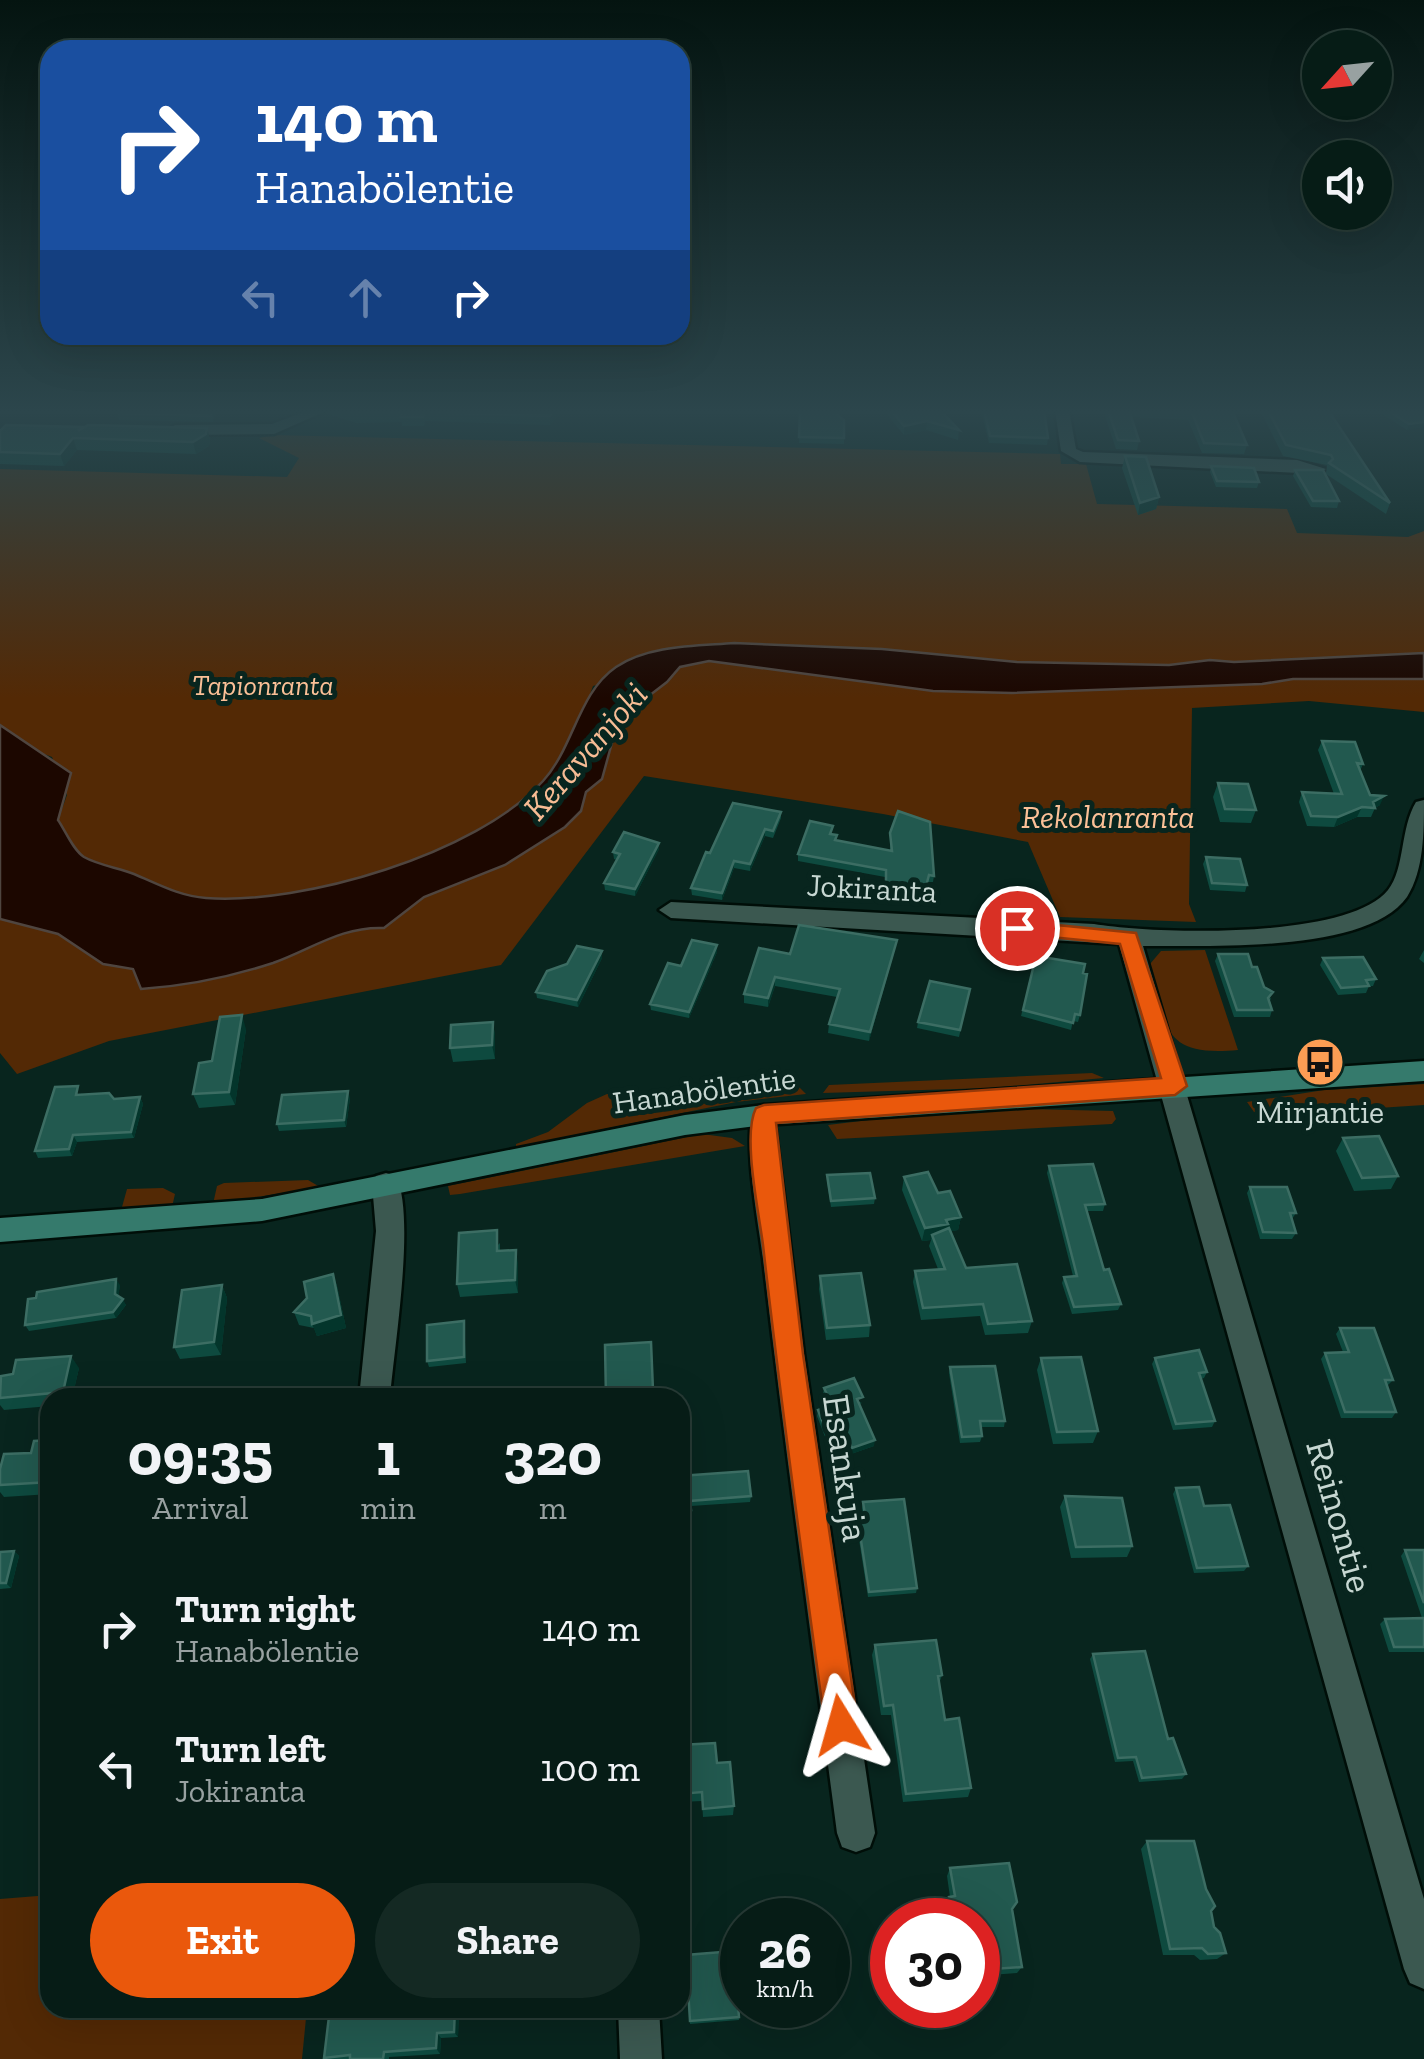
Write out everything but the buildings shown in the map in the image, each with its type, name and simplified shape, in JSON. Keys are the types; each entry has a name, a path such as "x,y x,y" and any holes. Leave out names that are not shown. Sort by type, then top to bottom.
{"street":[{"name":"Jokiranta","path":"672,910 1094,932 1128,938 1314,932 1366,918 1384,908 1397,894 1406,876 1418,816 1424,807"},
{"path":"1128,938 1175,1086"},
{"name":"Hanabölentie","path":"0,1230 262,1210 685,1124 764,1115 1424,1071"},
{"name":"Reinontie","path":"1175,1086 1181,1126 1252,1356 1424,1969"},
{"name":"Esankuja","path":"764,1115 764,1150 789,1354 856,1832"},
{"path":"375,1388 390,1232 386,1184"},
{"path":"639,2018 641,2059"}],"green space":[{"name":"Tapionranta","path":"0,506 1176,506 1287,509 1297,533 1408,537 1424,531 1424,653 1210,660 1169,665 1017,662 882,649 734,643 593,686 573,735 544,780 515,807 478,831 387,869 290,893 245,898 196,897 84,857 58,820 67,795 52,757 31,749 0,725"},
{"name":"Rekolanranta","path":"710,661 933,691 1012,693 1262,684 1293,679 1424,679 1424,712 1309,701 1192,708 1189,904 1196,922 1060,917 1028,842 883,814 644,776 501,965 109,1041 17,1074 0,1053 0,919 58,934 103,964 133,969 324,940 357,927 384,928 424,897 505,865 581,811 586,792 602,779 613,739 633,708 667,682 680,666"},
{"path":"1205,950 1238,1050 1194,1048 1171,1033 1165,1021 1150,964 1161,951"},
{"path":"1092,1073 1104,1078 990,1088 823,1093 829,1085"},
{"path":"1424,1084 1424,1105 1272,1115 1254,1112 1247,1102 1324,1090"},
{"path":"798,1086 806,1094 736,1102 516,1147 548,1132 587,1103 607,1094"},
{"path":"1027,1109 1113,1111 1116,1119 1112,1124 837,1139 828,1125 918,1114"},
{"path":"702,1134 732,1138 745,1146 450,1195 448,1186"},
{"path":"308,1180 320,1187 213,1204 217,1186 224,1183"},
{"path":"163,1188 175,1194 172,1207 122,1207 127,1189"},
{"path":"40,1896 40,2018 306,2018 302,2059 0,2059 0,1899"}],"water":[{"name":"Keravanjoki","path":"734,643 882,649 1017,662 1169,665 1210,660 1424,653 1424,679 1293,679 1262,684 1012,693 933,691 709,661 680,667 633,708 613,739 602,779 586,792 581,811 565,827 505,865 424,897 384,928 341,935 241,973 141,989 133,969 103,964 58,934 0,919 0,725 71,773 58,820 84,857 187,895 246,898 290,893 386,870 476,831 543,781 593,691 616,667 657,651"}],"place":[{"name":"Mirjantie","path":"1320,1062"}],"route":[{"path":"841,1725 789,1354 764,1150 764,1115 1121,1093 1175,1086 1128,938 1017,928"}]}
